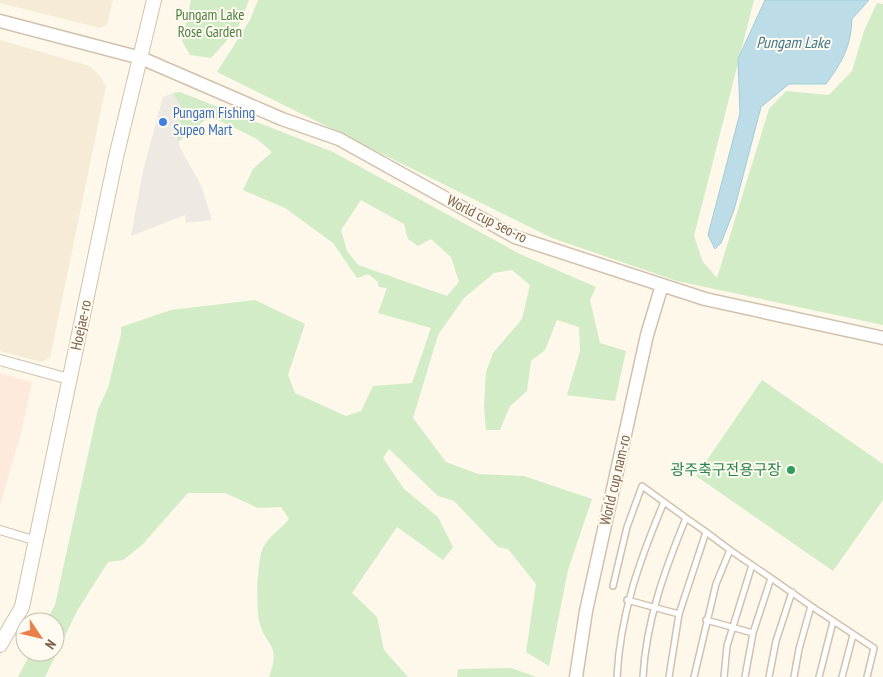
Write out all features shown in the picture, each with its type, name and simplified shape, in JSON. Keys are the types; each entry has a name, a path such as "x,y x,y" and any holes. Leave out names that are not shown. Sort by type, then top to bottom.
{"main road":[{"name":"Hoejae-ro","path":"0,645 22,607 116,157 154,0"}],"street":[{"name":"World cup seo-ro","path":"0,21 141,58 282,119 339,139 515,237 705,299 883,338"},
{"name":"World cup nam-ro","path":"576,677 586,611 647,335 662,285"},
{"path":"0,360 69,379"},
{"path":"0,530 37,540"}],"lane":[{"path":"613,586 627,527 642,486 853,636 874,648 867,677"},
{"path":"617,677 627,600 642,553 664,502"},
{"path":"643,677 653,608 668,561 686,518"},
{"path":"669,677 679,614 706,532"},
{"path":"694,677 716,584 730,550"},
{"path":"724,677 727,646 732,626 752,565"},
{"path":"745,677 753,632 771,578"},
{"path":"768,677 776,641 792,592"},
{"path":"627,600 679,614"},
{"path":"794,677 798,649 811,606"},
{"path":"706,620 753,632"},
{"path":"819,677 833,622"},
{"path":"842,677 853,636"}],"shaded area":[{"path":"0,0 113,0 107,25 100,28 0,3"},
{"path":"0,40 90,66 100,76 106,86 50,358 41,362 0,351"},
{"path":"173,93 180,104 179,146 201,185 212,220 186,223 185,215 131,236 143,171 163,97"},
{"path":"0,373 32,382 21,433 0,505"}],"green space":[{"name":"Pungam Lake Rose Garden","path":"191,0 249,0 238,28 211,58 190,55 182,41"},
{"path":"258,0 754,0 694,236 703,262 717,278 769,109 786,91 829,95 852,71 864,31 877,3 883,4 883,325 677,281 552,238 217,72 250,20"},
{"path":"180,92 333,152 520,254 596,287 590,300 600,343 626,351 615,401 567,395 580,351 579,327 557,320 545,350 531,361 527,391 510,406 500,430 486,430 484,406 486,372 493,353 522,319 530,285 512,270 494,273 464,298 438,335 413,418 446,462 478,474 524,476 592,499 568,570 549,666 526,652 536,584 508,549 498,547 454,501 438,496 389,449 383,458 404,489 438,517 453,547 443,560 397,527 352,593 377,617 384,650 408,677 269,677 274,657 258,614 259,562 265,544 289,519 281,507 258,508 225,493 188,493 142,545 123,560 108,562 77,611 65,636 65,612 51,612 55,605 98,409 108,388 121,327 171,310 255,300 305,324 288,375 295,393 346,416 361,411 373,386 412,383 431,328 378,313 387,288 379,287 377,281 368,274 357,278 333,243 285,208 243,190 253,169 272,152 257,139 210,116 178,142 180,105 173,93","holes":["361,200 404,224 408,239 418,246 431,239 451,257 459,282 447,296 358,265 347,251 341,230"]},
{"name":"광주축구전용구장","path":"762,380 883,464 883,500 833,571 696,476"},
{"path":"26,662 52,662 45,677 18,677"},
{"path":"511,668 536,677 457,677 458,669"}],"water":[{"name":"Pungam Lake","path":"765,0 869,0 852,19 850,38 845,54 826,84 789,84 761,107 734,210 721,243 715,249 708,235 740,113 738,59"}],"place":[{"name":"Pungam Fishing Supeo Mart","path":"163,122"},
{"name":"광주축구전용구장","path":"791,470"}]}
